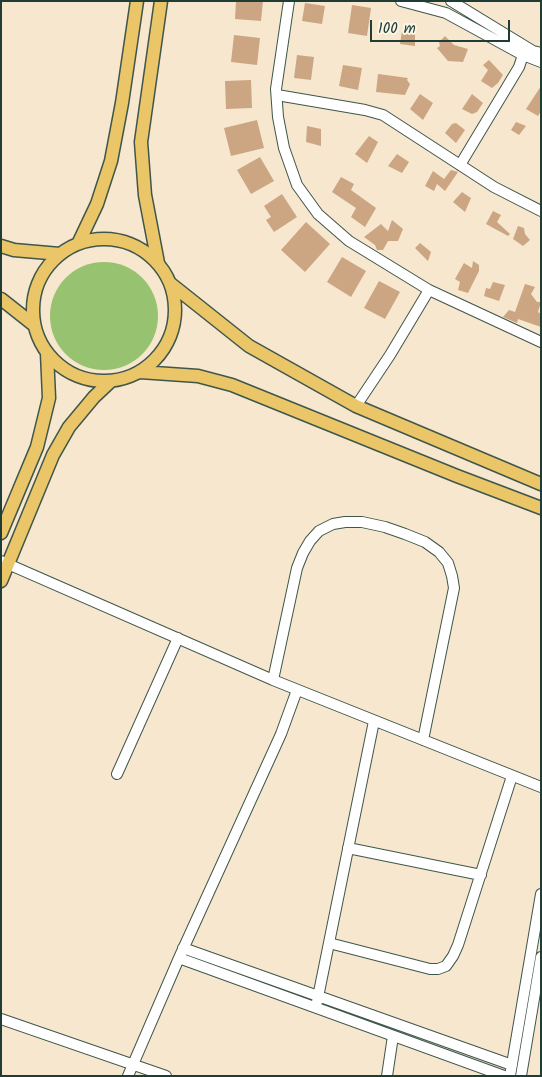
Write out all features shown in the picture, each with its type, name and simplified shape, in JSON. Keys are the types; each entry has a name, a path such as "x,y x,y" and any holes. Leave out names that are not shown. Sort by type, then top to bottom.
{"main road":[{"path":"79,242 97,204 111,161 122,103 137,1"},
{"path":"158,263 145,195 141,142 161,2"},
{"path":"171,284 176,310 171,335 162,352 151,364 140,372 124,378 111,381 83,378 63,368 47,353 34,326 35,293 46,269 60,254 79,242 97,239 122,241 145,251 158,263 171,284 249,346 356,406 541,484"},
{"path":"1,246 14,250 60,254"},
{"path":"1,299 34,326"},
{"path":"1,533 37,448 49,398 47,353"},
{"path":"140,372 198,376 232,384 457,476 541,508"},
{"path":"1,581 5,563 53,455 69,428 94,397 111,381"}],"street":[{"path":"289,1 276,90 284,148 297,185 318,214 349,242 429,290 541,342"},
{"path":"401,1 446,13 523,55 541,62"},
{"path":"451,1 533,51 541,53"},
{"path":"460,166 519,67 523,55"},
{"path":"277,95 365,110 383,115 494,187 541,211"},
{"path":"356,406 390,355 429,290"},
{"path":"273,680 297,568 310,542 319,531 333,524 362,522 385,526 425,542 448,563 452,576 454,588 423,740"},
{"path":"5,563 273,680 541,788"},
{"path":"117,774 178,638"},
{"path":"128,1076 181,953 281,734 297,690"},
{"path":"316,1008 374,720"},
{"path":"329,944 430,970 446,966 458,945 512,776"},
{"path":"348,848 481,875"},
{"path":"510,1076 541,894"},
{"path":"181,953 318,996 512,1065"},
{"path":"181,953 316,1008 504,1076"},
{"path":"521,1076 540,960"},
{"path":"1,1019 166,1076"},
{"path":"388,1076 394,1036"}],"green space":[{"path":"104,262 125,266 142,278 154,295 158,316 154,337 142,354 125,366 104,370 83,366 66,354 54,337 50,316 54,295 66,278 83,266"}],"building":[{"path":"236,1 263,1 261,21 235,19"},
{"path":"305,3 325,6 322,24 302,21"},
{"path":"352,5 371,8 367,36 348,33"},
{"path":"402,31 415,32 415,46 400,44"},
{"path":"234,35 260,38 257,65 231,62"},
{"path":"445,36 454,45 468,49 463,62 448,61 437,48 440,46 439,42"},
{"path":"297,55 314,57 311,80 294,78"},
{"path":"489,60 503,75 492,88 481,81 488,70 483,65"},
{"path":"343,65 362,68 358,90 339,86"},
{"path":"378,74 408,78 407,80 410,84 405,95 376,92"},
{"path":"251,80 252,108 226,109 225,81"},
{"path":"541,86 541,111 538,116 526,109"},
{"path":"420,94 433,103 423,120 410,109"},
{"path":"472,94 483,103 477,112 472,114 462,109"},
{"path":"257,120 264,148 231,156 224,128"},
{"path":"516,122 526,126 519,135 511,130"},
{"path":"456,123 465,130 456,143 445,133 452,124"},
{"path":"307,126 321,129 321,146 306,142"},
{"path":"369,136 378,142 367,163 355,154"},
{"path":"397,154 409,162 402,173 388,166"},
{"path":"260,157 274,181 251,194 237,170"},
{"path":"451,170 458,172 445,191 437,184 434,191 425,186 433,171 444,179"},
{"path":"341,177 354,184 351,190 376,208 365,227 351,217 356,208 332,192"},
{"path":"462,192 471,198 465,212 453,202"},
{"path":"282,194 297,217 274,232 266,220 271,217 264,206"},
{"path":"493,211 501,215 497,222 510,234 508,236 486,224"},
{"path":"392,220 403,229 398,241 388,241 383,250 377,250 375,245 364,237 381,224 388,231"},
{"path":"306,222 330,244 305,272 281,250"},
{"path":"518,226 524,228 525,234 530,240 523,246 513,239"},
{"path":"420,243 431,252 428,261 415,248"},
{"path":"342,257 366,271 351,297 327,282"},
{"path":"473,261 479,265 479,271 468,293 458,290 460,282 455,279 464,263 472,268"},
{"path":"379,281 400,292 385,319 364,308"},
{"path":"493,282 505,285 499,301 484,296 486,288 490,289"},
{"path":"525,284 535,287 531,294 537,302 541,302 538,312 541,314 541,327 518,319 517,323 503,317 509,310 515,312"}]}
